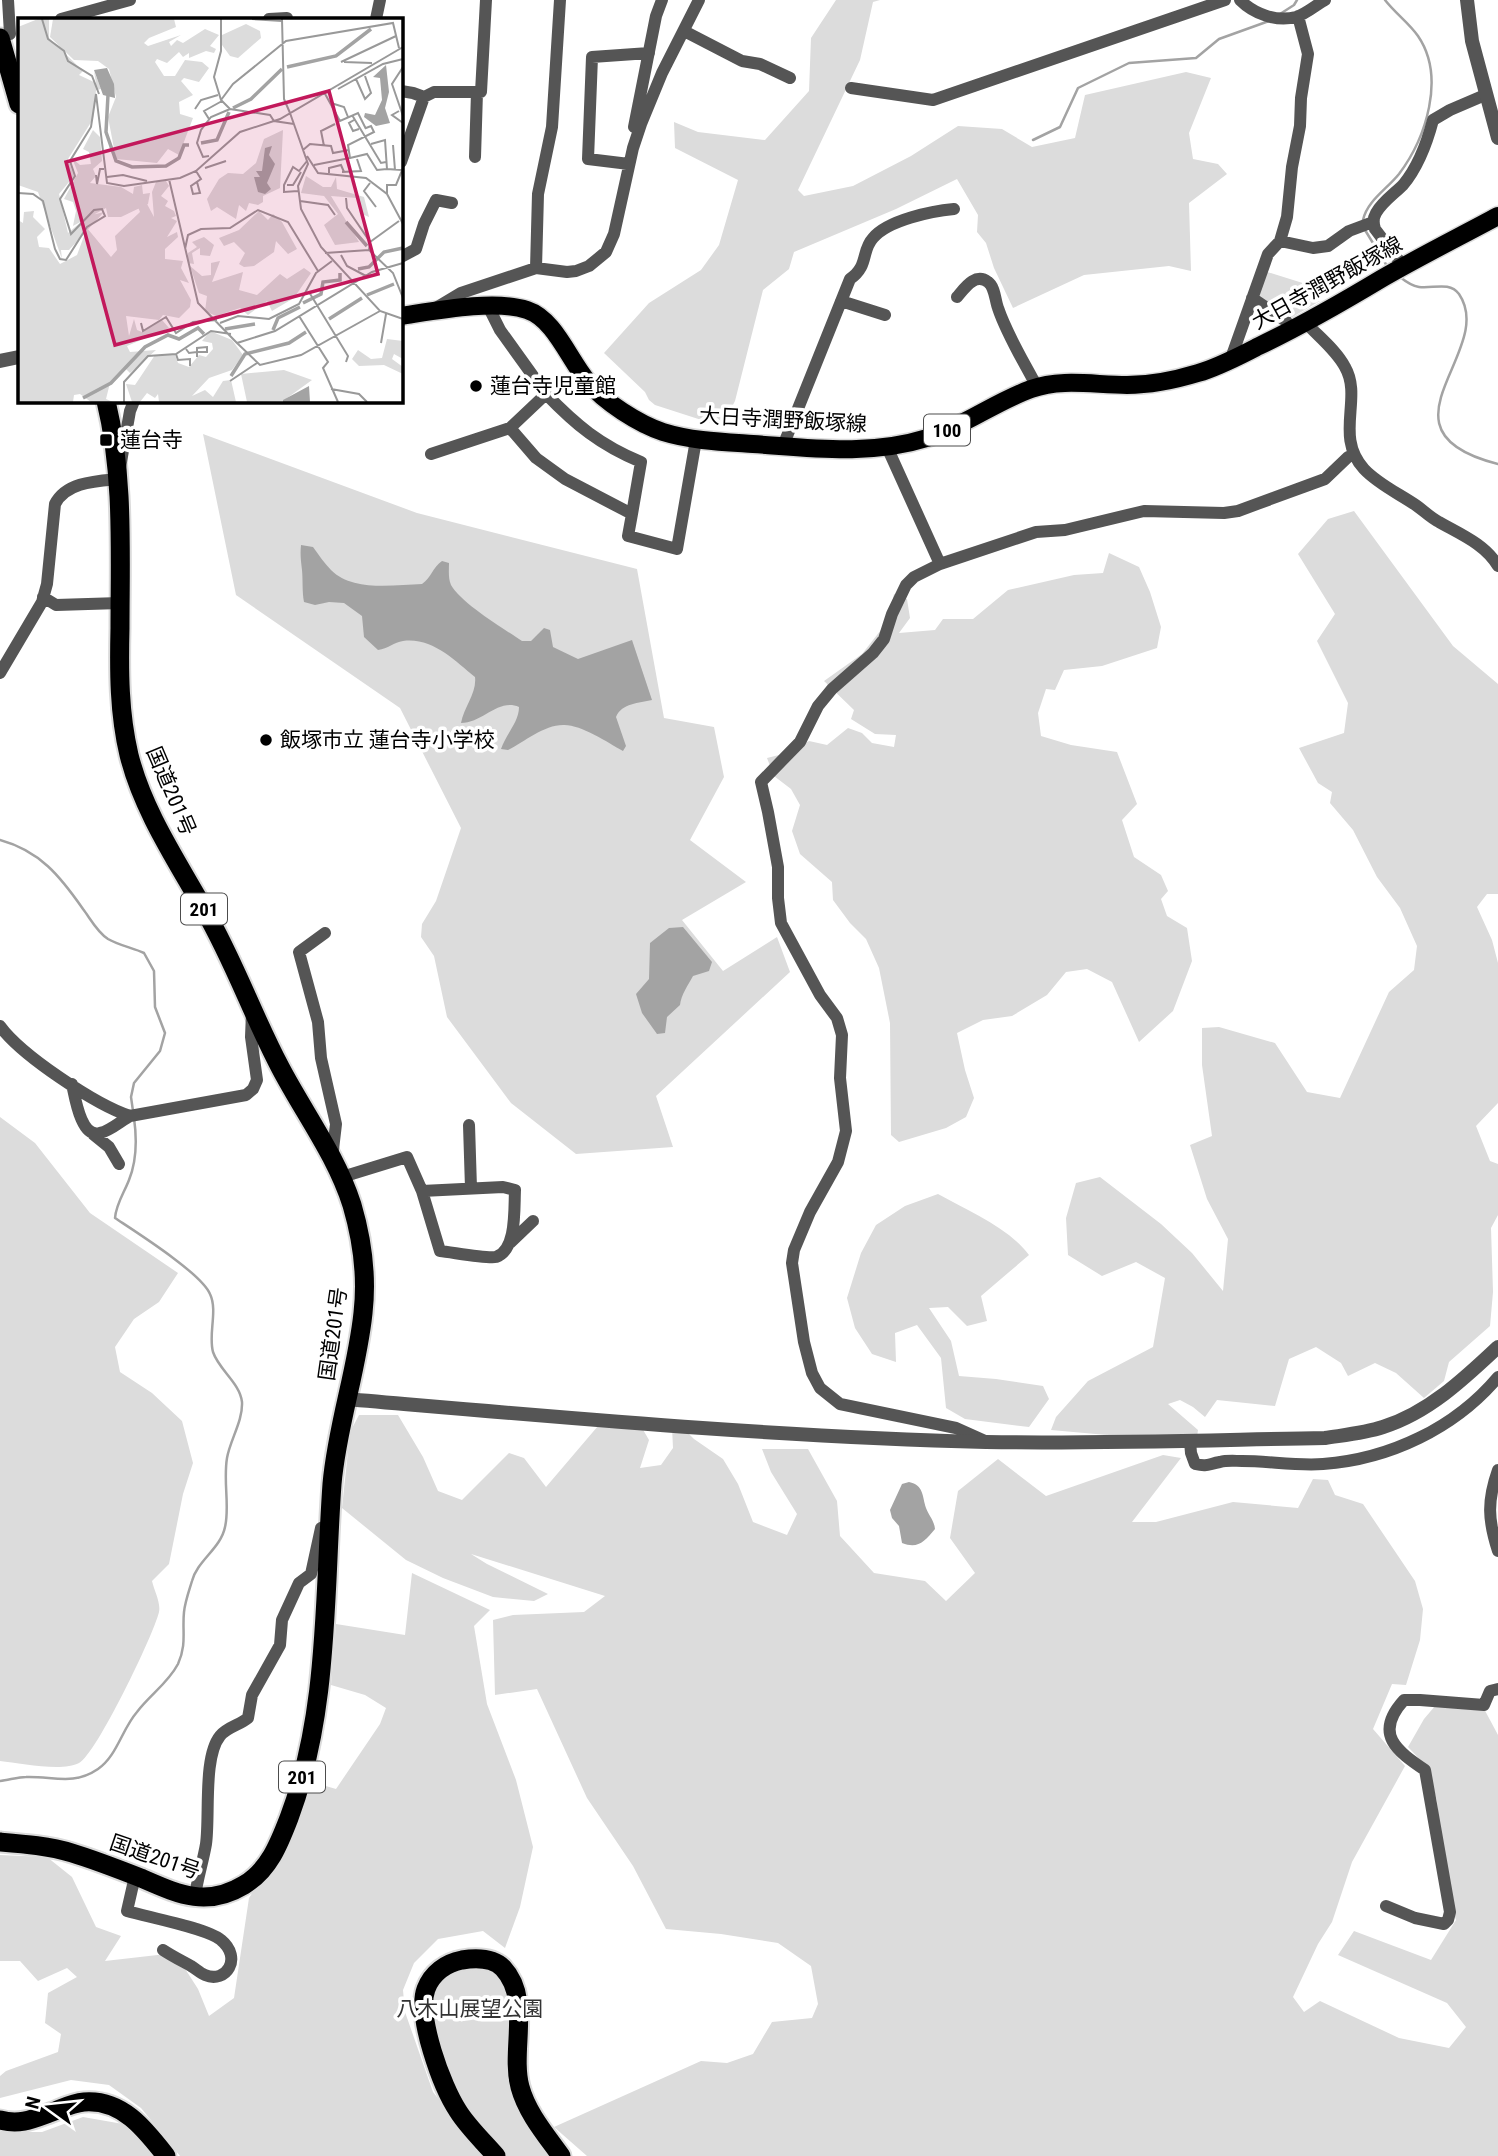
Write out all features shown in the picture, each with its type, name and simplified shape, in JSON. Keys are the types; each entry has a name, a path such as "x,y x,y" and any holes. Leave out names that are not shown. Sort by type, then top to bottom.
{"highway":[{"path":"7,35 18,98"},
{"name":"国道201号","path":"0,1842 23,1843 70,1852 169,1891 195,1897 216,1897 232,1891 263,1871 280,1841 300,1788 315,1720 322,1653 332,1482 363,1314 364,1286 359,1234 342,1177 281,1068 228,951 157,826 130,761 121,712 121,517 113,431 106,402"},
{"path":"496,2156 458,2111 443,2081 428,2037 424,2004 426,1989 435,1974 448,1964 461,1960 491,1961 500,1965 509,1976 515,1988 520,2087 529,2108 561,2156"},
{"path":"0,2120 15,2124 82,2102 107,2104 136,2120 166,2156"}],"main road":[{"name":"大日寺潤野飯塚線","path":"402,316 488,306 511,306 530,310 548,323 589,384 620,410 661,431 696,440 841,450 887,447 926,438 957,426 1037,387 1059,382 1147,384 1201,372 1230,361 1299,327 1403,266 1498,216"}],"street":[{"path":"7,35 8,0"},
{"path":"63,18 93,5 130,0"},
{"path":"376,18 380,0"},
{"path":"404,148 424,97 434,92 481,92 486,0"},
{"path":"536,268 537,194 552,127 560,0"},
{"path":"633,148 656,16 662,0"},
{"path":"430,312 461,293 536,268 576,271 601,258 611,243 633,148 662,73 699,0"},
{"path":"851,88 933,100 1225,0"},
{"path":"1240,0 1264,16 1287,18 1298,16 1325,0"},
{"path":"1467,0 1472,41 1498,138"},
{"path":"1230,361 1268,254 1280,241 1287,217 1308,54 1298,16"},
{"path":"684,31 742,61 760,64 790,78"},
{"path":"629,164 588,159 592,57 649,53"},
{"path":"402,91 424,97"},
{"path":"475,157 477,92"},
{"path":"1403,266 1375,229 1373,222 1376,213 1404,184 1412,171 1427,144 1433,120 1485,95"},
{"path":"402,256 416,249 436,200 452,203"},
{"path":"783,446 850,279 859,273 872,238 890,226 921,215 954,209"},
{"path":"1280,241 1313,248 1328,246 1349,231 1373,222"},
{"path":"957,297 975,279 988,282 993,289 998,309 1037,387"},
{"path":"1252,298 1331,348 1346,368 1352,387 1350,438 1354,454 1364,469 1436,521 1472,540 1497,563"},
{"path":"841,301 885,315"},
{"path":"488,306 500,330 546,394 573,422 599,441 641,462 628,536 677,549 696,440"},
{"path":"0,361 18,357"},
{"path":"431,454 510,428 562,379"},
{"path":"0,673 43,597 47,584 55,504 59,496 68,489 90,482 118,479 134,402"},
{"path":"510,428 536,458 565,479 632,514"},
{"path":"887,447 940,564"},
{"path":"986,1441 956,1428 840,1404 820,1388 811,1373 792,1263 794,1250 810,1212 838,1161 846,1131 840,1078 842,1035 837,1018 820,995 781,923 778,867 761,782 800,743 818,706 832,689 873,653 884,639 906,585 914,577 940,564 1036,532 1065,530 1144,511 1224,513 1238,510 1325,480 1354,454"},
{"path":"43,597 56,605 120,603"},
{"path":"325,933 299,952 318,1022 321,1058 336,1124 332,1158"},
{"path":"93,1134 100,1133 130,1116 246,1095 257,1080 251,1037 252,1008"},
{"path":"0,1026 32,1057 113,1111 130,1116"},
{"path":"72,1084 79,1114 86,1128 109,1147 119,1164"},
{"path":"469,1125 471,1188"},
{"path":"342,1177 408,1157 422,1191 440,1251 495,1257 505,1251 512,1236 514,1190 503,1187 422,1191"},
{"path":"508,1245 533,1221"},
{"path":"346,1399 557,1417 864,1437 986,1441 1325,1438 1385,1427 1412,1415 1460,1383 1498,1347"},
{"path":"1191,1441 1195,1464 1206,1467 1220,1462 1241,1461 1322,1464 1382,1453 1419,1438 1459,1415 1483,1395 1498,1377"},
{"path":"1412,1415 1419,1438"},
{"path":"1498,1470 1492,1487 1489,1512 1490,1528 1498,1551"},
{"path":"195,1897 207,1841 208,1791 216,1744 225,1732 248,1718 252,1695 280,1645 282,1620 299,1583 311,1574 321,1528 331,1526"},
{"path":"1386,1906 1415,1918 1444,1924 1450,1912 1425,1770 1392,1743 1390,1731 1396,1709 1404,1700 1484,1705 1490,1692 1498,1689"},
{"path":"135,1876 127,1911 219,1938 228,1947 232,1965 226,1972 212,1977 204,1975 163,1950"}],"green space":[{"path":"836,0 880,0 873,2 860,60 798,190 804,196 853,186 911,156 958,126 1002,129 1032,147 1075,138 1085,95 1186,72 1211,78 1189,133 1193,159 1218,164 1227,174 1189,203 1191,271 1169,266 1084,275 1013,308 994,268 986,243 977,232 978,215 957,179 896,209 794,252 789,269 763,290 735,401 724,422 717,425 655,405 604,353 649,303 701,270 719,245 738,180 675,148 674,122 698,132 765,140 809,91 811,38"},
{"path":"1264,271 1309,285 1320,301 1289,319 1257,297"},
{"path":"203,434 417,513 637,569 664,718 714,727 724,777 690,840 746,882 682,920 723,971 777,937 790,972 656,1096 673,1147 576,1154 511,1103 447,1017 434,956 421,937 422,924 436,901 461,828 400,708 236,595"},
{"path":"1354,511 1453,646 1498,684 1498,894 1487,894 1477,907 1492,940 1498,963 1498,1103 1476,1126 1490,1161 1498,1164 1498,1215 1491,1228 1493,1292 1490,1326 1449,1362 1444,1381 1424,1398 1396,1373 1375,1363 1348,1376 1341,1363 1316,1347 1289,1359 1275,1406 1217,1400 1205,1417 1180,1400 1168,1404 1198,1430 1196,1443 1051,1430 1056,1417 1088,1381 1153,1347 1165,1278 1136,1262 1102,1276 1068,1255 1066,1218 1076,1183 1100,1177 1161,1224 1192,1253 1223,1291 1228,1239 1207,1199 1190,1145 1212,1136 1202,1065 1202,1028 1219,1027 1275,1043 1307,1092 1340,1098 1389,992 1414,970 1417,946 1400,908 1377,877 1353,830 1330,803 1332,792 1318,783 1299,748 1344,733 1348,703 1317,641 1335,614 1298,554 1328,519"},
{"path":"1109,553 1139,567 1161,627 1157,648 1102,666 1064,670 1055,690 1046,689 1038,713 1041,736 1071,745 1117,752 1137,804 1122,820 1134,857 1161,875 1168,891 1161,899 1167,916 1187,928 1192,961 1173,1011 1139,1042 1112,982 1087,969 1066,972 1047,995 1012,1016 983,1020 957,1033 974,1098 966,1117 946,1128 899,1142 891,1135 890,1023 879,968 866,939 833,900 832,882 800,854 792,831 800,805 791,789 774,776 767,758 783,754 809,741 827,745 848,728 862,733 872,743 894,747 896,735 875,734 851,719 854,710 824,681 862,654 888,621 894,594 907,599 910,618 899,633 935,630 943,619 973,619 1008,590 1074,575 1103,573"},
{"path":"0,1117 35,1143 90,1213 178,1273 159,1302 134,1319 115,1347 120,1372 152,1393 182,1421 193,1463 183,1494 169,1564 152,1581 159,1608 155,1624 98,1739 87,1755 72,1766 41,1766 0,1761"},
{"path":"938,1194 999,1228 1029,1255 981,1296 987,1321 967,1326 948,1307 929,1308 951,1341 959,1376 1043,1386 1049,1399 1029,1427 965,1419 946,1408 941,1358 917,1325 895,1333 896,1362 872,1354 855,1328 847,1298 861,1253 876,1225 905,1206"},
{"path":"359,1415 398,1415 423,1457 438,1491 462,1500 509,1453 524,1458 546,1487 598,1426 638,1421 649,1440 640,1468 661,1465 673,1448 672,1427 684,1429 723,1459 738,1484 753,1522 787,1535 797,1514 771,1472 762,1449 808,1449 837,1501 840,1536 874,1573 925,1581 946,1601 975,1573 950,1538 958,1491 998,1459 1046,1496 1163,1455 1181,1458 1132,1522 1156,1522 1233,1502 1298,1508 1313,1479 1328,1480 1335,1495 1363,1504 1415,1581 1423,1609 1420,1640 1406,1685 1392,1684 1373,1729 1405,1766 1352,1862 1332,1922 1318,1944 1293,1997 1304,2012 1320,2001 1399,2038 1449,2048 1466,2027 1447,2003 1338,1955 1354,1931 1431,1960 1456,1920 1444,1882 1437,1801 1428,1768 1408,1747 1424,1719 1441,1699 1482,1705 1498,1735 1498,2156 587,2156 554,2127 701,2061 727,2063 753,2054 772,2022 812,2018 818,2004 811,1966 778,1943 666,1929 633,1866 587,1798 537,1689 495,1695 493,1620 513,1615 584,1612 605,1596 471,1554 548,1594 534,1601 493,1597 406,1560 342,1508 350,1432"},
{"path":"412,1573 490,1610 474,1626 487,1704 516,1780 533,1847 520,1907 505,1948 483,1931 438,1939 414,1963 403,1990 405,2012 433,2092 483,2156 180,2156 141,2108 109,2085 71,2080 0,2098 0,2076 6,2071 58,2052 61,2034 45,2023 48,1993 77,1977 67,1968 38,1981 20,1961 0,1961 0,1855 47,1857 72,1877 96,1927 121,1936 105,1961 175,1953 198,1989 209,2016 234,1998 249,1898 272,1862 312,1782 336,1789 380,1724 386,1708 365,1695 331,1685 336,1624 405,1635"},
{"name":"八木山展望公園","path":"460,1966 491,1969 503,1978 509,1996 511,2031 551,2156 504,2156 458,2099 440,2054 430,2005 434,1981"},
{"path":"83,2117 123,2124 159,2156 0,2156 0,2132 42,2132"}],"shaded area":[{"path":"301,545 313,547 328,567 340,577 374,586 422,584 442,561 449,563 451,585 464,600 484,615 522,641 531,641 544,628 550,630 553,647 578,659 632,640 652,700 627,706 616,717 626,746 623,751 585,730 570,725 541,731 508,750 501,749 517,718 519,707 504,706 461,723 474,689 475,677 442,651 424,643 403,641 378,650 364,637 362,616 344,603 315,605 304,602"},
{"path":"683,927 712,962 709,971 693,976 680,1005 667,1017 665,1033 657,1034 642,1013 636,994 649,979 650,943 669,928"},
{"path":"909,1482 920,1488 935,1529 917,1545 902,1543 899,1526 892,1518 890,1510 902,1484"}],"waterway":[{"path":"1280,14 1297,0"},
{"path":"1363,220 1369,207 1409,159 1424,125 1431,88 1431,70 1418,36 1385,0"},
{"path":"1033,140 1060,127 1078,88 1129,63 1196,58 1219,39 1269,21"},
{"path":"1365,230 1387,266"},
{"path":"1400,277 1416,286 1446,287 1459,294 1466,316 1463,340 1438,411 1442,432 1460,450 1498,464"},
{"path":"0,840 27,851 48,866 100,933 112,941 144,953 154,971 155,1007 165,1033 160,1051 134,1083 131,1097 133,1111"},
{"path":"0,1781 26,1777 71,1779 89,1774 105,1764 132,1719 178,1664 183,1644 185,1608 192,1581 223,1535 225,1527 227,1458 241,1416 242,1402 237,1389 213,1352 212,1301 204,1285 167,1253 115,1218 134,1165 134,1118"}],"place":[{"name":"蓮台寺児童館","path":"476,386"},
{"name":"蓮台寺","path":"106,440"},
{"name":"飯塚市立 蓮台寺小学校","path":"266,740"}]}
